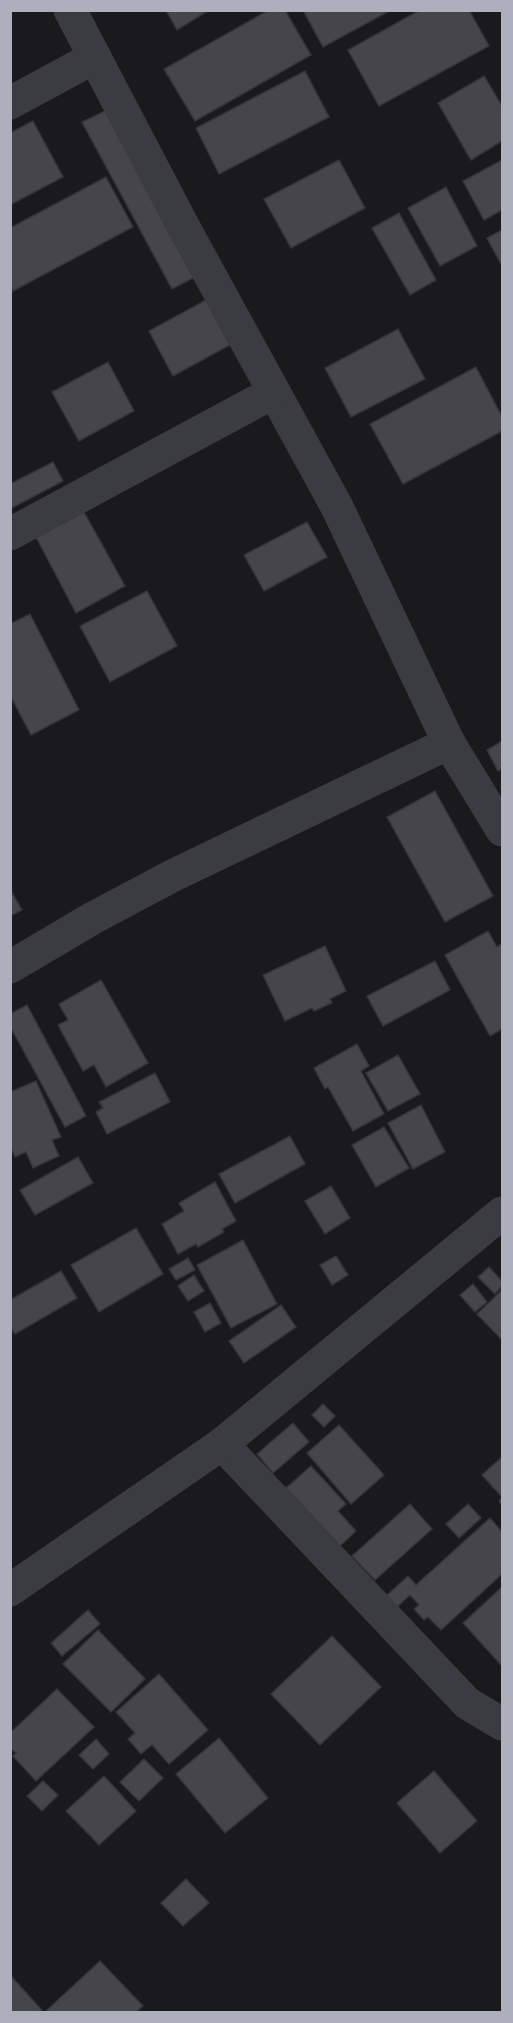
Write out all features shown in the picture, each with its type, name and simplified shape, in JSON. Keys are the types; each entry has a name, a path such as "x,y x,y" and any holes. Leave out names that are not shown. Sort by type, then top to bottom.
{"street":[{"path":"70,10 182,224 337,507 449,743 502,830"},
{"path":"10,103 95,57"},
{"path":"10,534 274,392"},
{"path":"10,967 93,918 172,876 449,743"},
{"path":"10,1590 222,1444 502,1213"},
{"path":"222,1444 467,1703 502,1724"}],"building":[{"path":"166,10 209,10 177,30"},
{"path":"269,10 285,10 311,55 195,121 164,69"},
{"path":"303,10 391,10 323,47"},
{"path":"420,10 469,10 489,46 379,106 348,50"},
{"path":"305,71 329,117 219,174 196,128"},
{"path":"484,76 502,106 502,141 471,160 438,103"},
{"path":"105,111 195,277 172,289 82,122"},
{"path":"33,121 63,177 10,205 10,133"},
{"path":"339,160 365,208 291,248 264,199"},
{"path":"502,160 502,210 484,220 463,181"},
{"path":"106,177 133,227 13,291 10,286 10,228"},
{"path":"446,187 477,246 440,266 408,208"},
{"path":"399,213 436,280 410,295 372,228"},
{"path":"502,230 502,266 487,238"},
{"path":"206,300 230,345 173,376 149,331"},
{"path":"398,329 425,379 351,417 325,368"},
{"path":"108,362 134,411 79,441 52,392"},
{"path":"476,367 502,417 502,431 403,484 370,424"},
{"path":"53,462 63,481 10,509 10,484"},
{"path":"84,512 125,586 76,613 36,537"},
{"path":"307,522 327,557 264,591 244,555"},
{"path":"147,591 177,646 110,682 80,626"},
{"path":"30,614 79,710 31,735 10,695 10,624"},
{"path":"502,741 502,768 498,771 487,750"},
{"path":"435,791 493,896 445,922 387,817"},
{"path":"10,889 22,910 10,916"},
{"path":"488,931 497,947 501,944 502,947 502,1029 490,1036 445,955"},
{"path":"325,946 346,991 330,999 332,1003 314,1011 312,1008 285,1021 263,975"},
{"path":"435,961 450,990 383,1026 367,996"},
{"path":"101,980 148,1063 106,1087 94,1065 83,1071 58,1025 68,1020 59,1004"},
{"path":"27,1005 86,1116 65,1127 10,1026 10,1014"},
{"path":"357,1044 369,1066 361,1071 384,1114 353,1131 328,1087 325,1089 314,1068"},
{"path":"398,1055 420,1094 388,1111 366,1073"},
{"path":"155,1073 170,1102 107,1134 96,1112 103,1108 99,1102"},
{"path":"36,1081 61,1137 52,1140 59,1156 33,1168 26,1152 15,1157 10,1146 10,1092"},
{"path":"421,1105 445,1152 413,1169 388,1123"},
{"path":"384,1127 409,1168 376,1187 352,1145"},
{"path":"290,1136 305,1164 235,1203 219,1174"},
{"path":"78,1157 93,1183 35,1215 20,1190"},
{"path":"215,1182 236,1221 222,1229 224,1232 198,1247 196,1244 178,1254 162,1224 184,1211 179,1203"},
{"path":"331,1186 350,1218 325,1234 305,1201"},
{"path":"136,1228 163,1274 99,1312 71,1265"},
{"path":"243,1240 277,1304 231,1328 197,1265"},
{"path":"336,1256 348,1275 332,1285 320,1265"},
{"path":"188,1258 195,1270 176,1280 169,1269"},
{"path":"489,1267 502,1281 502,1286 495,1294 478,1277"},
{"path":"61,1271 77,1298 15,1334 10,1326 10,1300"},
{"path":"194,1275 204,1291 188,1301 178,1286"},
{"path":"473,1284 487,1302 475,1312 460,1295"},
{"path":"502,1290 502,1340 477,1314"},
{"path":"210,1303 221,1323 205,1332 194,1312"},
{"path":"281,1305 296,1327 244,1363 229,1341"},
{"path":"323,1404 335,1416 324,1427 312,1415"},
{"path":"293,1423 309,1442 273,1473 257,1454"},
{"path":"339,1425 384,1475 351,1504 307,1453"},
{"path":"502,1457 502,1497 482,1475"},
{"path":"311,1466 346,1504 338,1511 356,1531 340,1546 286,1488"},
{"path":"410,1504 432,1529 375,1580 352,1556"},
{"path":"468,1504 481,1518 459,1538 446,1524"},
{"path":"490,1518 502,1532 502,1574 441,1630 428,1617 424,1620 414,1609 419,1605 410,1595 396,1608 386,1596 408,1576 416,1585"},
{"path":"502,1587 502,1666 463,1623"},
{"path":"88,1610 100,1624 62,1656 51,1643"},
{"path":"98,1630 145,1679 111,1712 63,1664"},
{"path":"332,1636 381,1687 320,1745 271,1694"},
{"path":"159,1674 208,1730 169,1764 152,1745 141,1754 128,1739 135,1733 116,1712"},
{"path":"57,1689 94,1727 36,1781 13,1756 16,1753 10,1748 10,1733"},
{"path":"219,1738 268,1798 225,1833 176,1774"},
{"path":"96,1739 109,1754 93,1769 79,1755"},
{"path":"144,1759 163,1778 139,1801 120,1782"},
{"path":"434,1771 477,1821 440,1853 397,1803"},
{"path":"104,1776 136,1811 99,1845 66,1811"},
{"path":"43,1781 58,1795 42,1811 27,1796"},
{"path":"186,1879 209,1903 183,1926 161,1903"},
{"path":"100,1961 143,2006 136,2012 45,2012"},
{"path":"10,1975 42,2010 39,2012 10,2012"}]}
